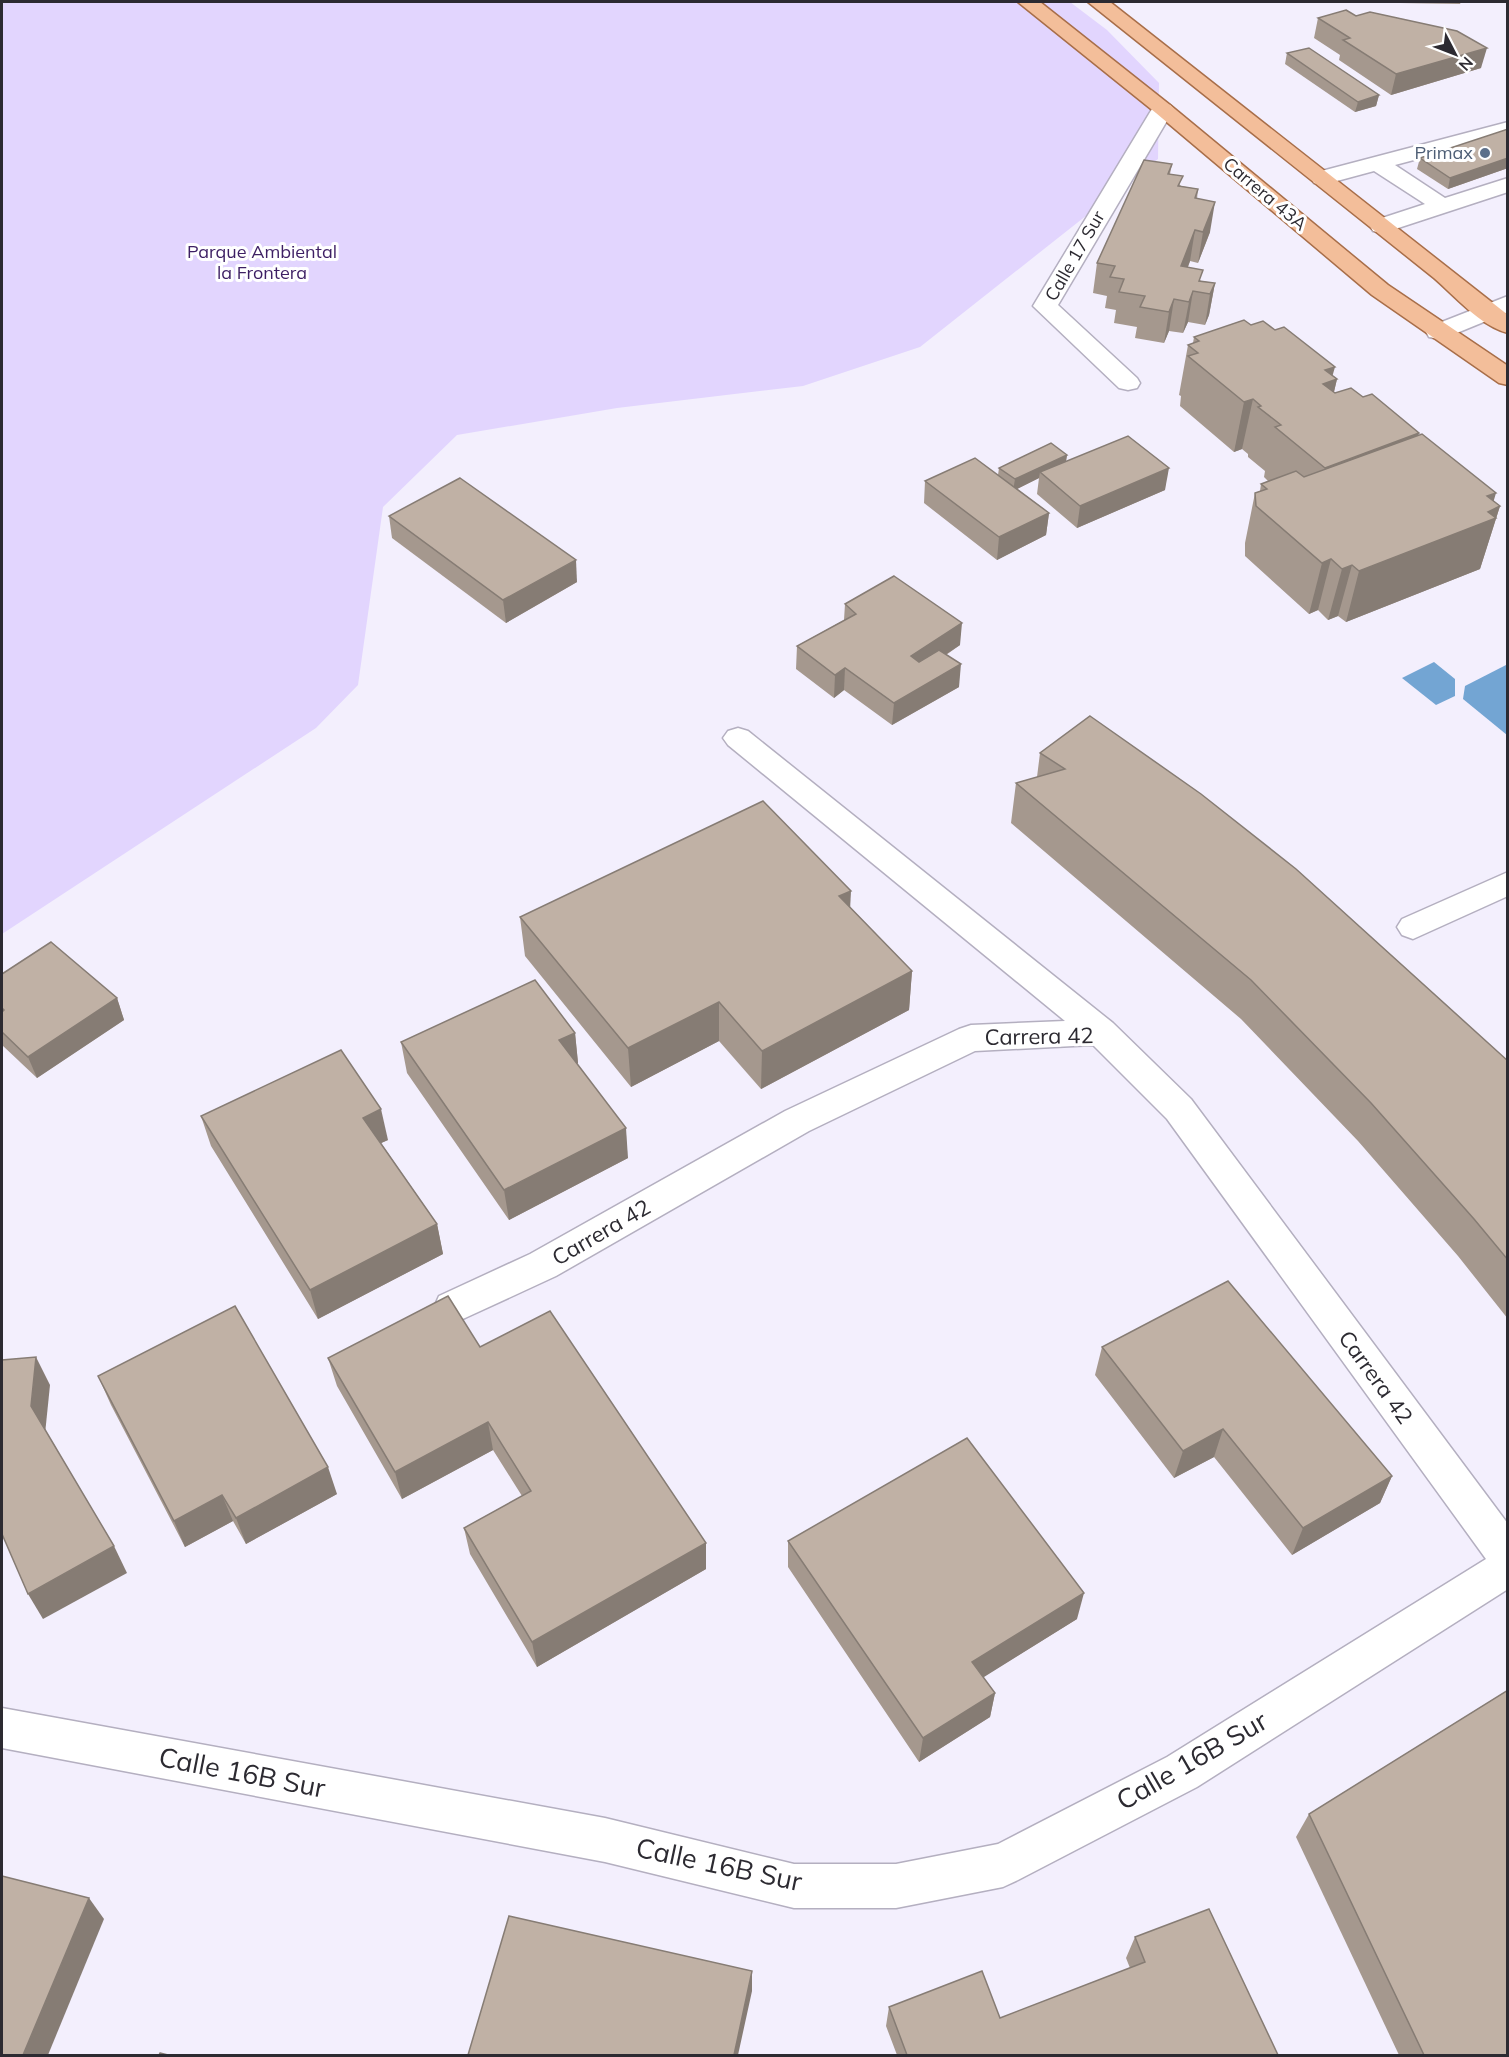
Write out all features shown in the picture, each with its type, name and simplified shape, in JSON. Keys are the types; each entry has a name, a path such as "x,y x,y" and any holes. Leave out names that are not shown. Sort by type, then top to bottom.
{"main road":[{"name":"Carrera 43A","path":"1028,2 1163,109 1380,290 1508,378"},
{"path":"1098,2 1442,273 1497,307 1508,326"}],"street":[{"name":"Calle 17 Sur","path":"1128,383 1045,306 1163,109"},
{"path":"1322,178 1508,128"},
{"path":"1379,164 1444,207"},
{"path":"1381,226 1503,191"},
{"path":"1438,332 1497,307"},
{"path":"738,738 1101,1032"},
{"path":"1413,927 1508,883"},
{"name":"Carrera 42","path":"452,1307 543,1265 797,1121 971,1038 1101,1032 1179,1109 1508,1556"},
{"name":"Calle 16B Sur","path":"2,1728 605,1840 794,1886 896,1886 1003,1865 1182,1772 1508,1567"}],"green space":[{"name":"Parque Ambiental la Frontera","path":"2,2 1070,2 1107,30 1159,83 1158,159 920,347 803,386 617,408 457,435 383,507 358,685 316,728 2,934"}],"water":[{"path":"1434,662 1455,679 1455,696 1436,705 1402,678"},
{"path":"1506,665 1508,667 1507,735 1463,699 1465,686"}],"building":[{"path":"1346,10 1356,16 1370,12 1457,31 1487,48 1396,74 1343,40 1350,38 1318,18"},
{"path":"1309,48 1379,95 1358,102 1287,53"},
{"path":"1508,129 1508,158 1450,178 1420,158"},
{"path":"1144,160 1172,164 1168,174 1183,176 1178,186 1198,189 1195,198 1215,202 1203,232 1195,230 1181,266 1203,270 1199,281 1215,283 1210,294 1193,291 1189,302 1174,299 1169,312 1140,307 1145,296 1119,292 1124,279 1110,277 1115,266 1097,263"},
{"path":"1244,320 1251,325 1263,321 1275,330 1284,327 1335,367 1325,370 1337,379 1323,384 1335,393 1351,388 1363,397 1372,394 1419,433 1325,468 1275,427 1281,425 1258,407 1261,406 1253,399 1244,402 1188,356 1198,353 1188,345 1199,341 1194,337"},
{"path":"1422,434 1496,493 1487,496 1500,506 1488,512 1496,518 1359,571 1352,565 1342,569 1331,559 1322,563 1256,506 1255,493 1267,489 1261,484 1296,471 1304,477"},
{"path":"1128,436 1169,468 1080,506 1040,472"},
{"path":"1051,443 1067,455 1015,479 999,468"},
{"path":"975,458 1049,513 999,537 925,481"},
{"path":"460,478 576,560 503,600 389,516"},
{"path":"894,576 962,623 911,656 919,662 939,650 961,664 894,703 845,668 835,675 797,646 856,614 845,604"},
{"path":"1090,716 1201,794 1296,869 1508,1061 1508,1260 1371,1103 1251,980 1016,783 1065,769 1040,753"},
{"path":"763,801 851,891 839,896 912,971 762,1051 719,1002 628,1048 520,917"},
{"path":"51,942 117,998 28,1057 2,1032 2,1012 4,1010 2,1008 2,974"},
{"path":"535,980 575,1033 559,1040 626,1128 504,1190 401,1042"},
{"path":"341,1050 381,1109 363,1118 437,1224 310,1290 201,1116"},
{"path":"1228,1281 1392,1476 1303,1528 1223,1429 1183,1451 1102,1347"},
{"path":"448,1296 480,1347 550,1311 706,1543 532,1642 464,1528 531,1491 488,1422 395,1472 328,1358"},
{"path":"235,1306 328,1467 236,1518 222,1495 174,1521 98,1376"},
{"path":"36,1357 31,1406 114,1546 28,1594 2,1534 2,1360"},
{"path":"967,1438 1084,1593 972,1662 995,1693 923,1738 788,1541"},
{"path":"1508,1690 1508,2055 1424,2055 1309,1814"},
{"path":"2,1876 89,1898 23,2055 2,2055"},
{"path":"1209,1909 1278,2055 907,2055 889,2007 982,1971 1000,2018 1145,1962 1135,1937"},
{"path":"509,1916 752,1971 734,2055 468,2055"}],"place":[{"name":"Primax","path":"1485,153"}]}
